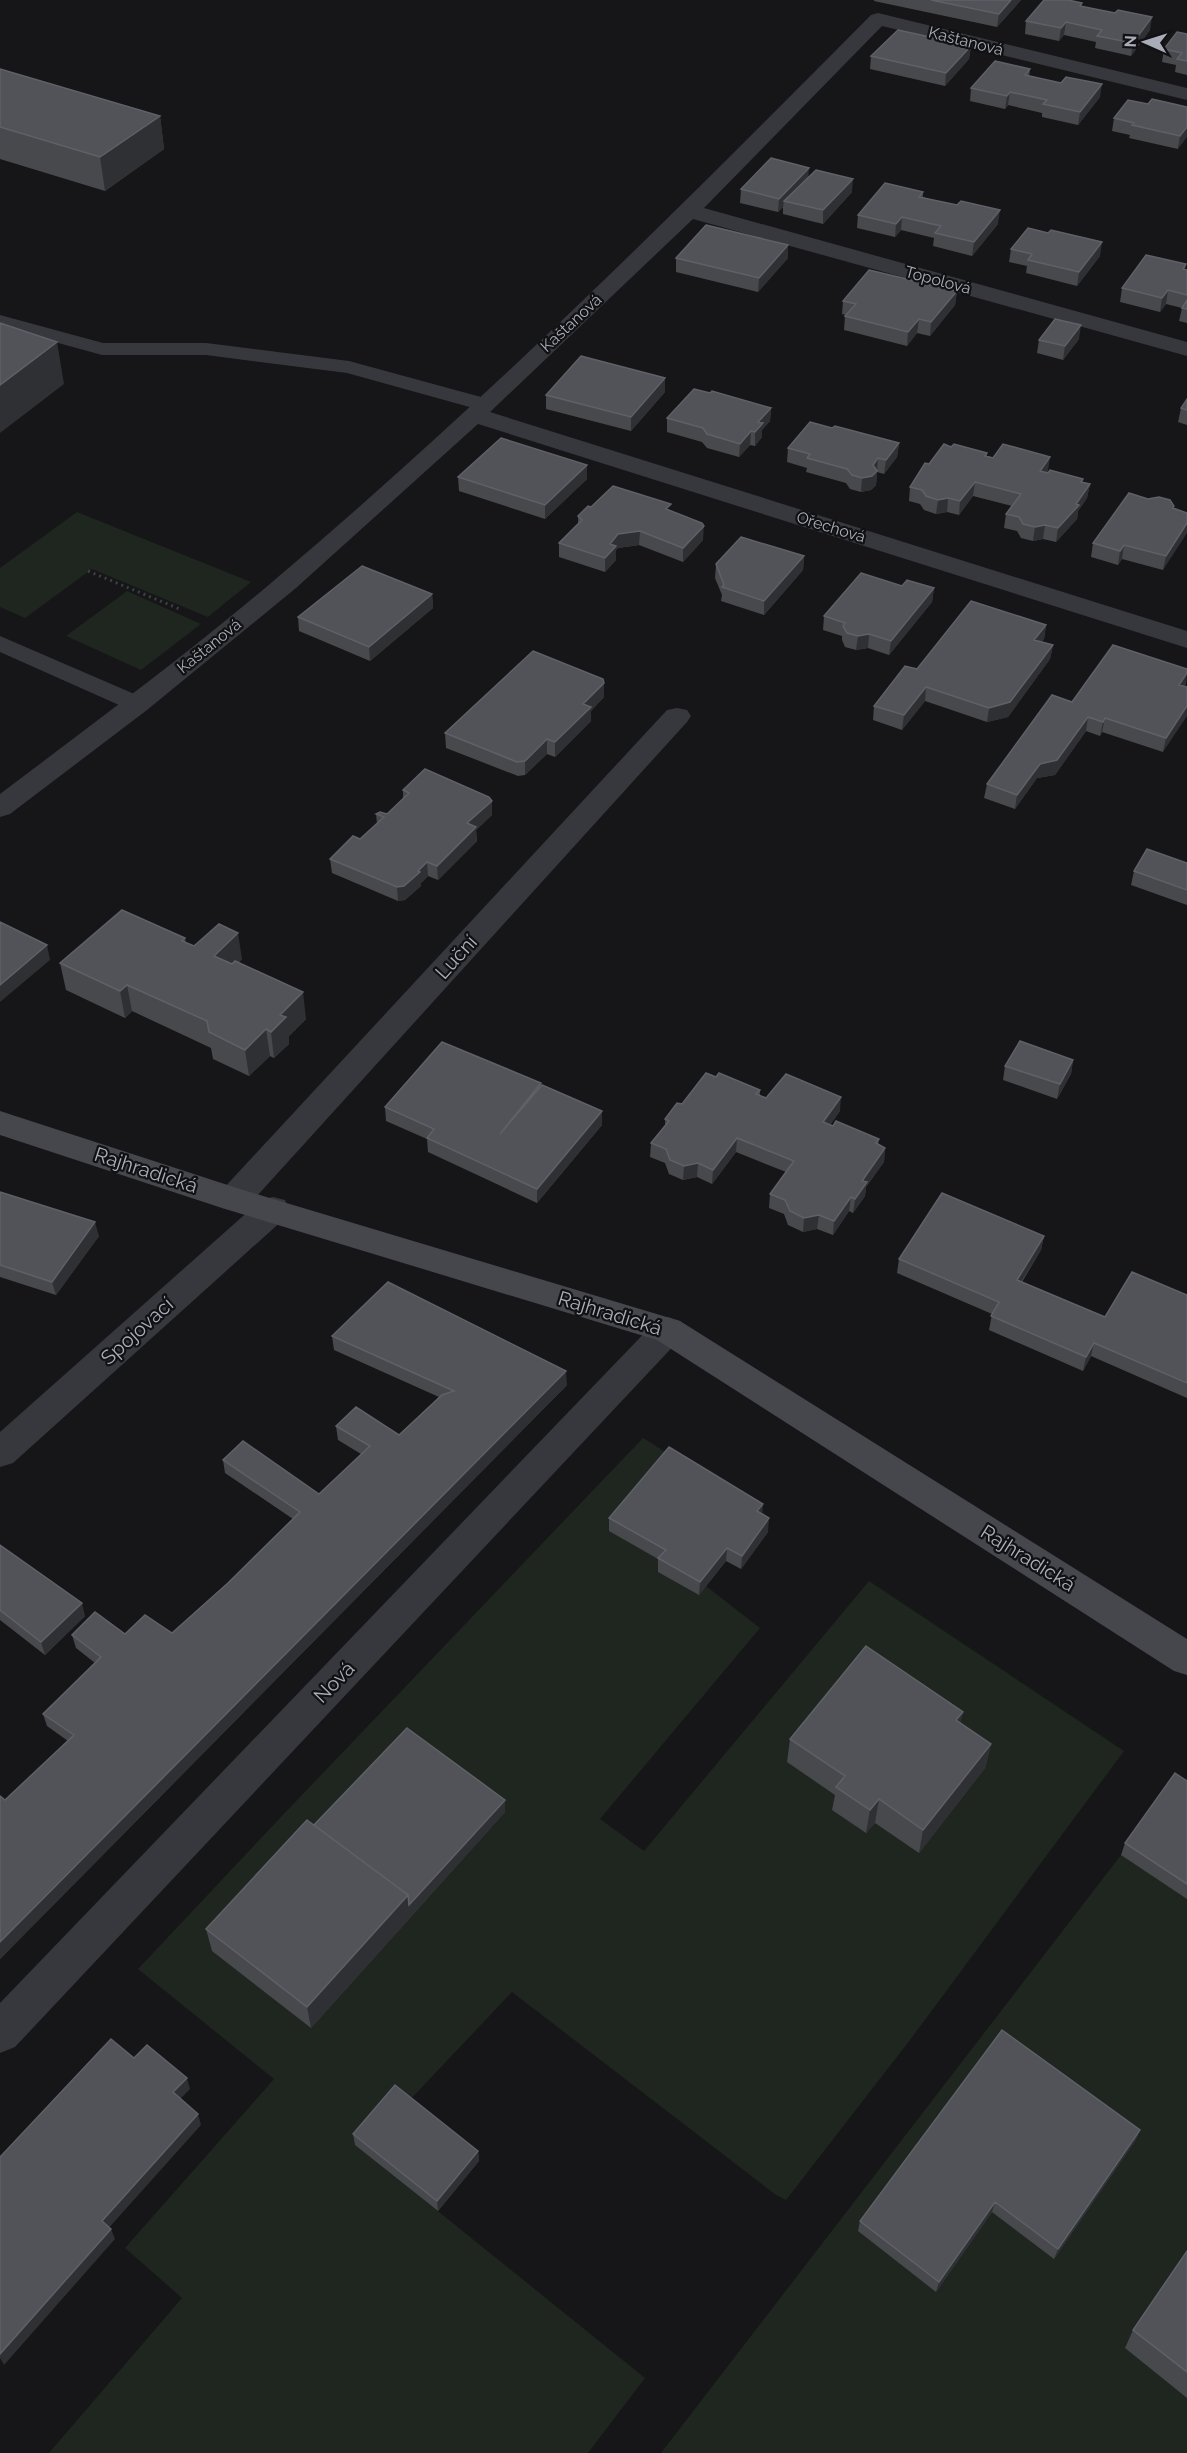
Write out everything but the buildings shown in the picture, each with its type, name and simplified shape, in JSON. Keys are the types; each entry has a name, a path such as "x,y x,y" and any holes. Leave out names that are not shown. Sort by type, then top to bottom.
{"street":[{"name":"Kaštanová","path":"0,808 137,704 288,583 479,410 689,211 878,19 1187,94"},
{"name":"Topolová","path":"689,211 1187,349"},
{"name":"Ořechová","path":"479,410 1187,640"},
{"name":"Luční","path":"234,1198 677,716"},
{"name":"Rajhradická","path":"0,1123 234,1198 668,1330 1185,1654"},
{"name":"Spojovací","path":"0,1453 273,1209"},
{"name":"Nová","path":"0,2033 668,1330"}],"lane":[{"path":"0,321 102,349 206,349 349,368 479,410"},
{"path":"0,643 137,704"}],"path":[{"path":"88,571 230,629"}],"shaded area":[{"path":"77,512 251,582 208,617 92,569 25,618 0,607 0,568"},
{"path":"127,591 201,624 141,670 66,636"},
{"path":"643,1438 765,1514 762,1517 610,1531 706,1586 760,1628 600,1819 644,1851 869,1581 1124,1751 910,2040 786,2200 776,2195 512,1992 406,2104 356,2145 645,2378 588,2453 49,2453 182,2298 125,2248 274,2079 138,1969"},
{"path":"1171,1786 1187,1794 1187,2453 661,2453 1121,1855"}]}
